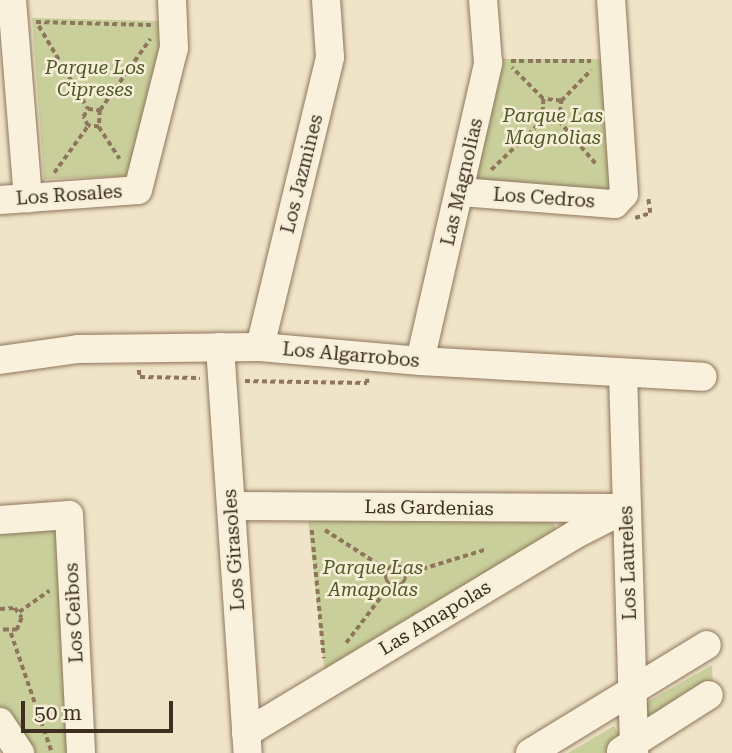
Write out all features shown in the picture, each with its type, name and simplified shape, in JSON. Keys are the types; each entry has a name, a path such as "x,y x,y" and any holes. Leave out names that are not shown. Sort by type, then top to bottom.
{"street":[{"name":"Los Rosales","path":"14,199 138,190 174,48 172,0"},
{"name":"Los Jazmines","path":"260,347 330,57 326,0"},
{"name":"Las Magnolias","path":"420,361 472,185 488,63 483,0"},
{"name":"Los Cedros","path":"472,185 615,204 624,194 611,0"},
{"path":"14,199 24,5"},
{"name":"Los Girasoles","path":"220,347 247,743"},
{"name":"Los Algarrobos","path":"0,360 78,349 260,347 420,361 702,377"},
{"name":"Los Laureles","path":"622,373 632,690 628,750"},
{"name":"Las Gardenias","path":"231,506 627,508"},
{"name":"Las Amapolas","path":"247,743 574,535 627,508"},
{"name":"Los Ceibos","path":"0,520 69,515 81,753"},
{"path":"530,753 707,645"},
{"path":"628,750 709,695"},
{"path":"0,722 20,753"}],"path":[{"path":"24,5 88,109"},
{"path":"36,22 37,35"},
{"path":"36,22 160,26 100,110 99,127 124,165"},
{"path":"561,101 543,99 506,61 600,61 561,101 559,121 600,168"},
{"path":"542,121 543,99"},
{"path":"88,109 100,110"},
{"path":"88,109 83,117 88,126"},
{"path":"472,185 542,121 559,121"},
{"path":"88,126 99,127"},
{"path":"61,180 49,180 88,126"},
{"path":"136,358 140,377 209,378"},
{"path":"240,381 367,383 368,369"},
{"path":"325,660 311,522 387,570 390,585 340,650"},
{"path":"405,574 484,550"},
{"path":"387,570 397,566 405,574"},
{"path":"390,585 400,586 405,574"},
{"path":"19,612 58,583"},
{"path":"0,609 9,606 19,612"},
{"path":"0,631 11,633 21,625 19,612"},
{"path":"11,633 52,753"}],"green space":[{"name":"Parque Los Cipreses","path":"32,18 161,21 162,50 131,176 44,179"},
{"name":"Parque Las Magnolias","path":"503,59 609,59 611,193 486,184 476,177"},
{"name":"Parque Las Amapolas","path":"308,520 553,522 556,529 554,538 325,675"},
{"path":"53,527 60,533 74,753 27,753 0,709 0,531"},
{"path":"712,665 713,685 644,722 642,705"},
{"path":"614,726 621,738 605,753 568,753"}]}
